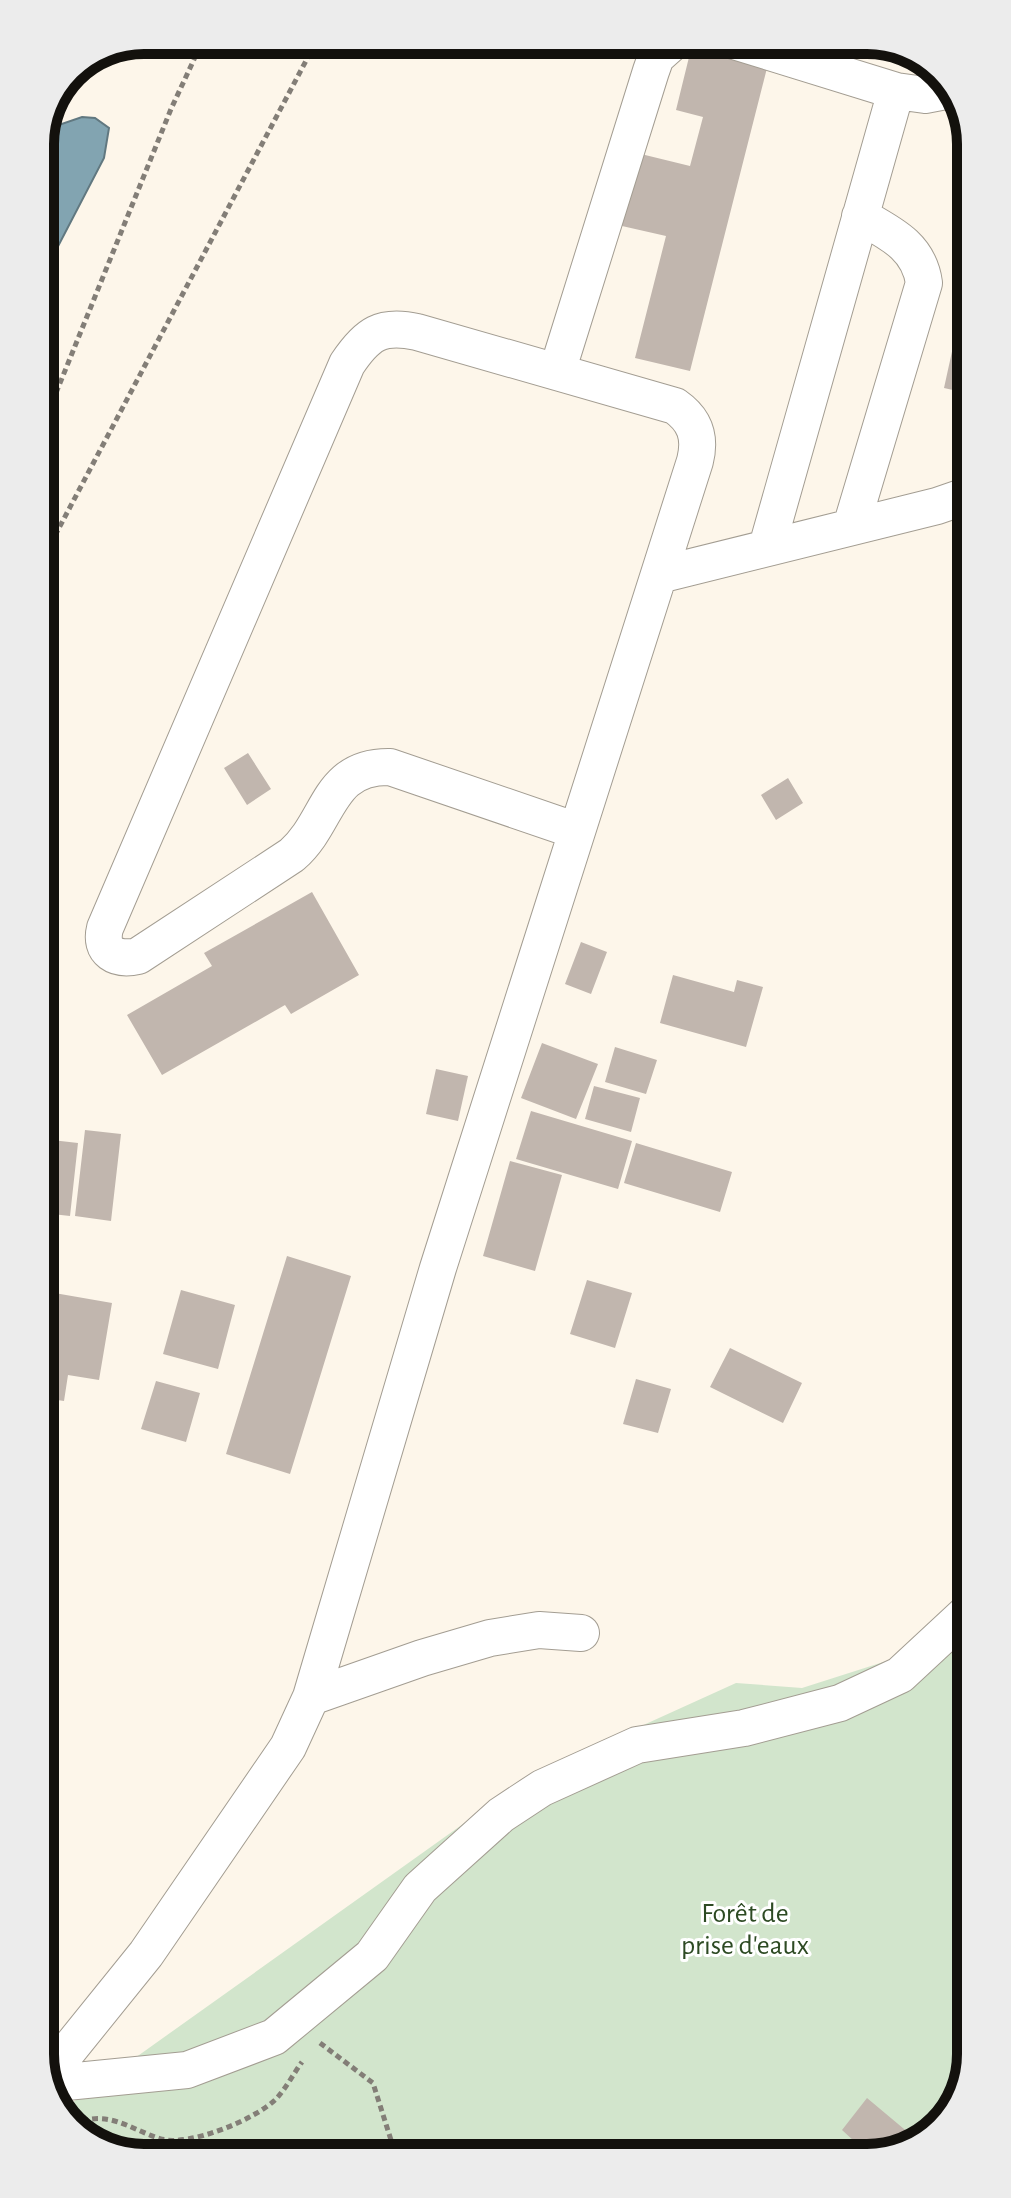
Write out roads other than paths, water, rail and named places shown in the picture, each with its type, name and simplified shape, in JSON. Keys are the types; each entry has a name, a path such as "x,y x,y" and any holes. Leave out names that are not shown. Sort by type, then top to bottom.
{"street":[{"path":"557,372 651,71 659,54"},
{"path":"776,54 896,91 925,95 940,92"},
{"path":"767,547 896,91"},
{"path":"851,527 924,283 922,270 909,247 860,216"},
{"path":"56,2068 162,1931 288,1747 311,1697 438,1268 659,575 698,448 693,424 675,406 399,328 377,332 347,364 105,928 105,947 108,953 121,958 138,956 292,855 308,838 336,790 360,771 375,767 390,767 577,831"},
{"path":"659,575 957,499"},
{"path":"58,2080 187,2070 274,2037 372,1956 420,1888 501,1815 542,1788 637,1745 744,1728 840,1703 900,1675 957,1622"},
{"path":"311,1697 490,1638 539,1630 581,1633"}],"water":[{"path":"82,117 95,118 109,128 104,158 54,254 54,138 56,126"}],"park label":[{"name":"Forêt de prise d'eaux","path":"745,1928"}]}
